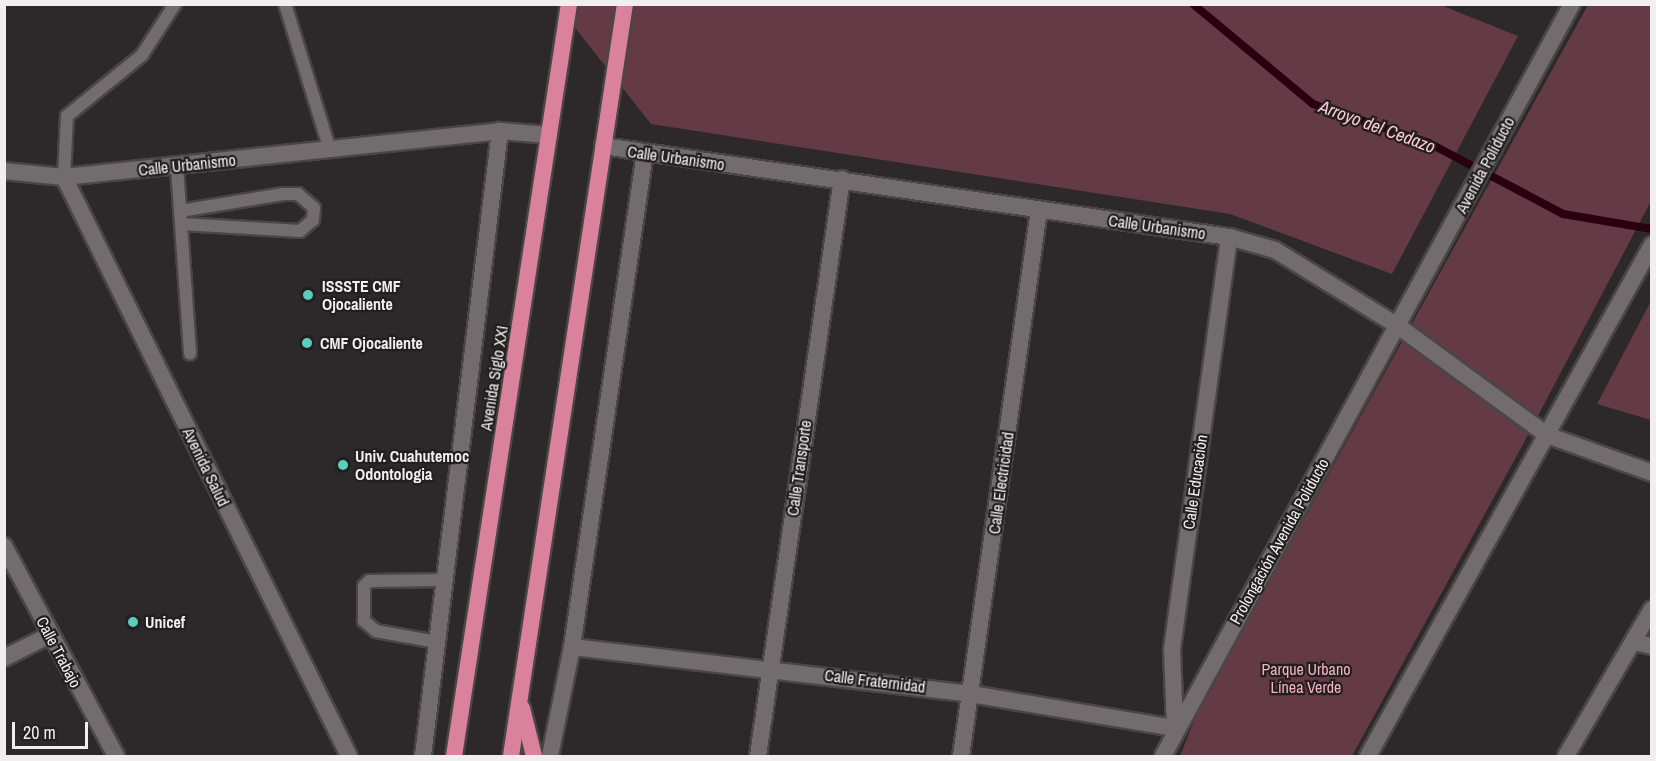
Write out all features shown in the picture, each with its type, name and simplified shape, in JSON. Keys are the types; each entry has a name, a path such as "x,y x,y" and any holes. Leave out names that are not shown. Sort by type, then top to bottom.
{"highway":[{"name":"Avenida Siglo XXI","path":"454,756 569,4"},
{"path":"511,756 625,4"},
{"path":"520,700 534,756"}],"street":[{"name":"Avenida Poliducto","path":"1398,326 1572,4"},
{"name":"Calle Urbanismo","path":"4,171 64,177 177,167 500,131 549,135"},
{"name":"Avenida Siglo XXI","path":"423,756 500,131"},
{"name":"Calle Urbanismo","path":"603,146 645,155 842,179 1229,237 1275,250 1398,326 1547,435 1652,473"},
{"path":"550,756 572,647 645,155"},
{"name":"Avenida Salud","path":"64,177 349,756"},
{"name":"Calle Transporte","path":"758,756 842,179"},
{"name":"Calle Electricidad","path":"962,756 1039,210"},
{"name":"Calle Educación","path":"1175,728 1172,649 1229,237"},
{"path":"1368,756 1652,245"},
{"name":"Prolongación Avenida Poliducto","path":"1163,756 1175,728 1398,326"},
{"name":"Calle Trabajo","path":"4,546 117,756"},
{"path":"1566,756 1652,609"},
{"path":"4,658 50,635"},
{"path":"1634,642 1652,646"},
{"name":"Calle Fraternidad","path":"572,647 770,668 971,694 1175,728"}],"lane":[{"path":"64,177 67,116 142,55 175,4"},
{"path":"285,4 330,150"},
{"path":"177,167 190,354"},
{"path":"180,211 285,194 298,194 314,208 313,220 300,231 181,224"},
{"path":"437,642 376,631 364,621 364,586 369,581 444,580"}],"green space":[{"path":"1438,4 1518,36 1392,274 1230,214 651,124 557,5"},
{"name":"Parque Urbano Línea Verde","path":"1588,5 1651,5 1651,201 1521,448 1352,756 1180,756 1199,709"},
{"path":"1651,301 1651,420 1597,404"}],"waterway":[{"name":"Arroyo del Cedazo","path":"1193,4 1313,104 1429,143 1563,214 1652,229"}],"place":[{"name":"ISSSTE CMF Ojocaliente","path":"308,295"},
{"name":"CMF Ojocaliente","path":"307,343"},
{"name":"Univ. Cuahutemoc Odontologia","path":"343,465"},
{"name":"Unicef","path":"133,622"}]}
